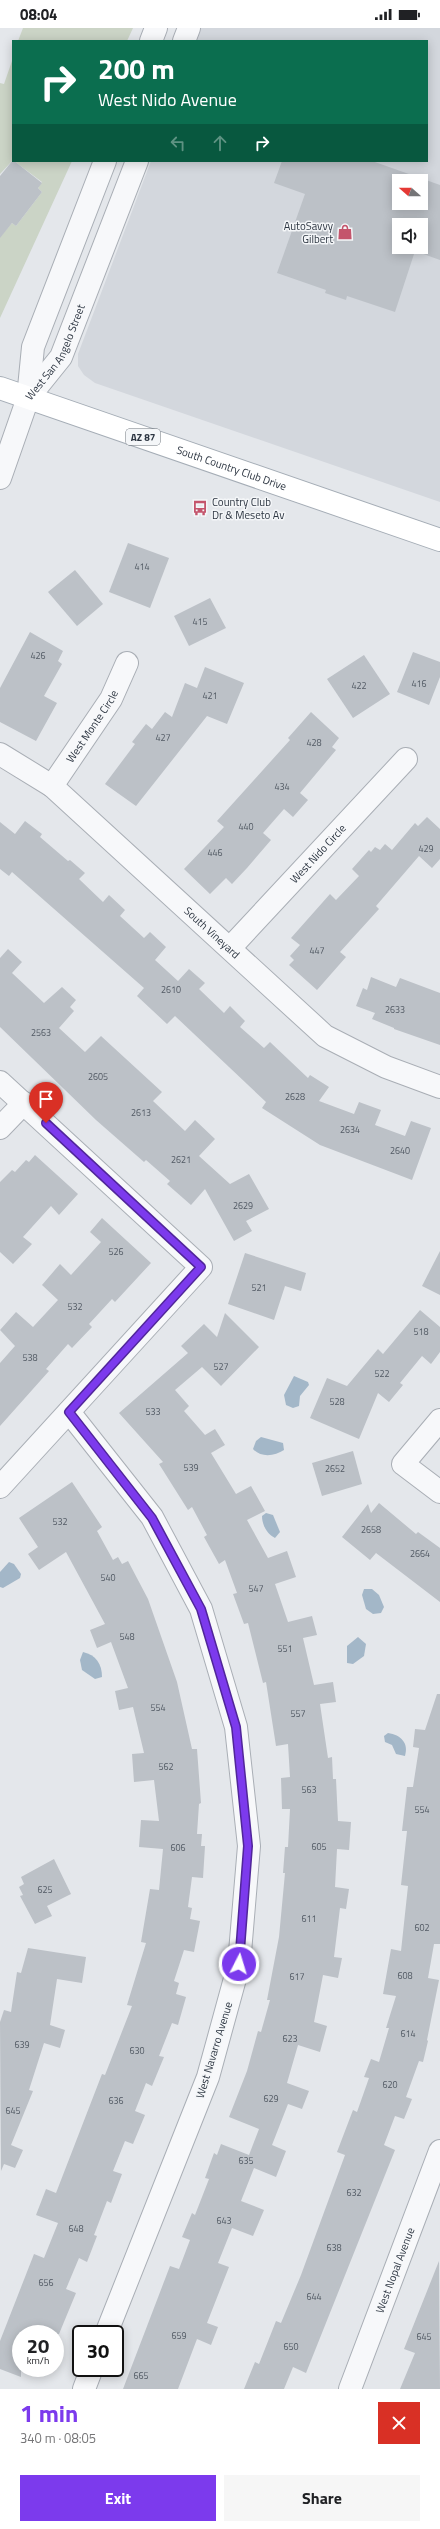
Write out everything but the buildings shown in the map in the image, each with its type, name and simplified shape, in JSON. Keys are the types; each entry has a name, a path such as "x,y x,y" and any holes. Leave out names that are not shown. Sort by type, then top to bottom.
{"main road":[{"name":"South Country Club Drive","path":"0,388 440,540"}],"street":[{"path":"151,40 156,28"},
{"path":"184,40 189,28"},
{"name":"West San Angelo Street","path":"28,398 33,347 105,162"},
{"name":"West San Angelo Street","path":"28,398 61,357 137,162"},
{"path":"0,478 28,398"},
{"name":"West Monte Circle","path":"52,786 111,699 127,663"},
{"name":"South Vineyard","path":"0,754 52,786 325,1036 386,1067 440,1087"},
{"name":"West Nido Circle","path":"230,948 406,760"},
{"path":"0,1082 201,1267 0,1487"},
{"path":"0,1128 24,1103"},
{"name":"West Navarro Avenue","path":"69,1412 152,1518 201,1609 236,1727 248,1846 239,1964 208,2076 110,2325"},
{"path":"440,1420 403,1464 440,1492"},
{"name":"West Nopal Avenue","path":"350,2389 440,2151"},
{"path":"84,2389 89,2377"}],"shaded area":[{"path":"201,28 440,28 440,502 95,383 84,375 78,366 78,354 151,162 428,162 428,40 196,40"}],"green space":[{"path":"23,28 133,28 127,40 18,40"},
{"path":"12,61 12,161 0,174 0,83 4,84"},
{"path":"15,162 72,162 0,318 0,237 12,223 16,226 42,192 38,188 42,182"}],"water":[{"path":"294,1376 308,1382 309,1385 300,1396 299,1406 293,1408 286,1405 284,1395"},
{"path":"261,1437 283,1443 284,1450 272,1455 264,1455 256,1452 253,1449 256,1441"},
{"path":"266,1513 273,1515 280,1532 275,1538 267,1532 264,1526 262,1516"},
{"path":"9,1562 14,1564 21,1574 20,1578 3,1588 0,1587 0,1572"},
{"path":"364,1589 372,1589 379,1595 384,1607 381,1613 373,1614 366,1609 362,1595"},
{"path":"358,1637 366,1644 364,1656 353,1664 347,1663 347,1646"},
{"path":"83,1652 88,1653 95,1658 101,1668 102,1677 95,1679 82,1670 80,1660"},
{"path":"388,1733 393,1734 403,1740 406,1747 405,1756 396,1754 392,1745 385,1742 384,1736"}],"place":[{"name":"AutoSavvy Gilbert","path":"345,232"},
{"name":"Country Club Dr & Meseto Av","path":"200,508"}],"route":[{"path":"46,1123 201,1267 69,1412 152,1518 201,1609 236,1727 248,1846 239,1964"}]}
